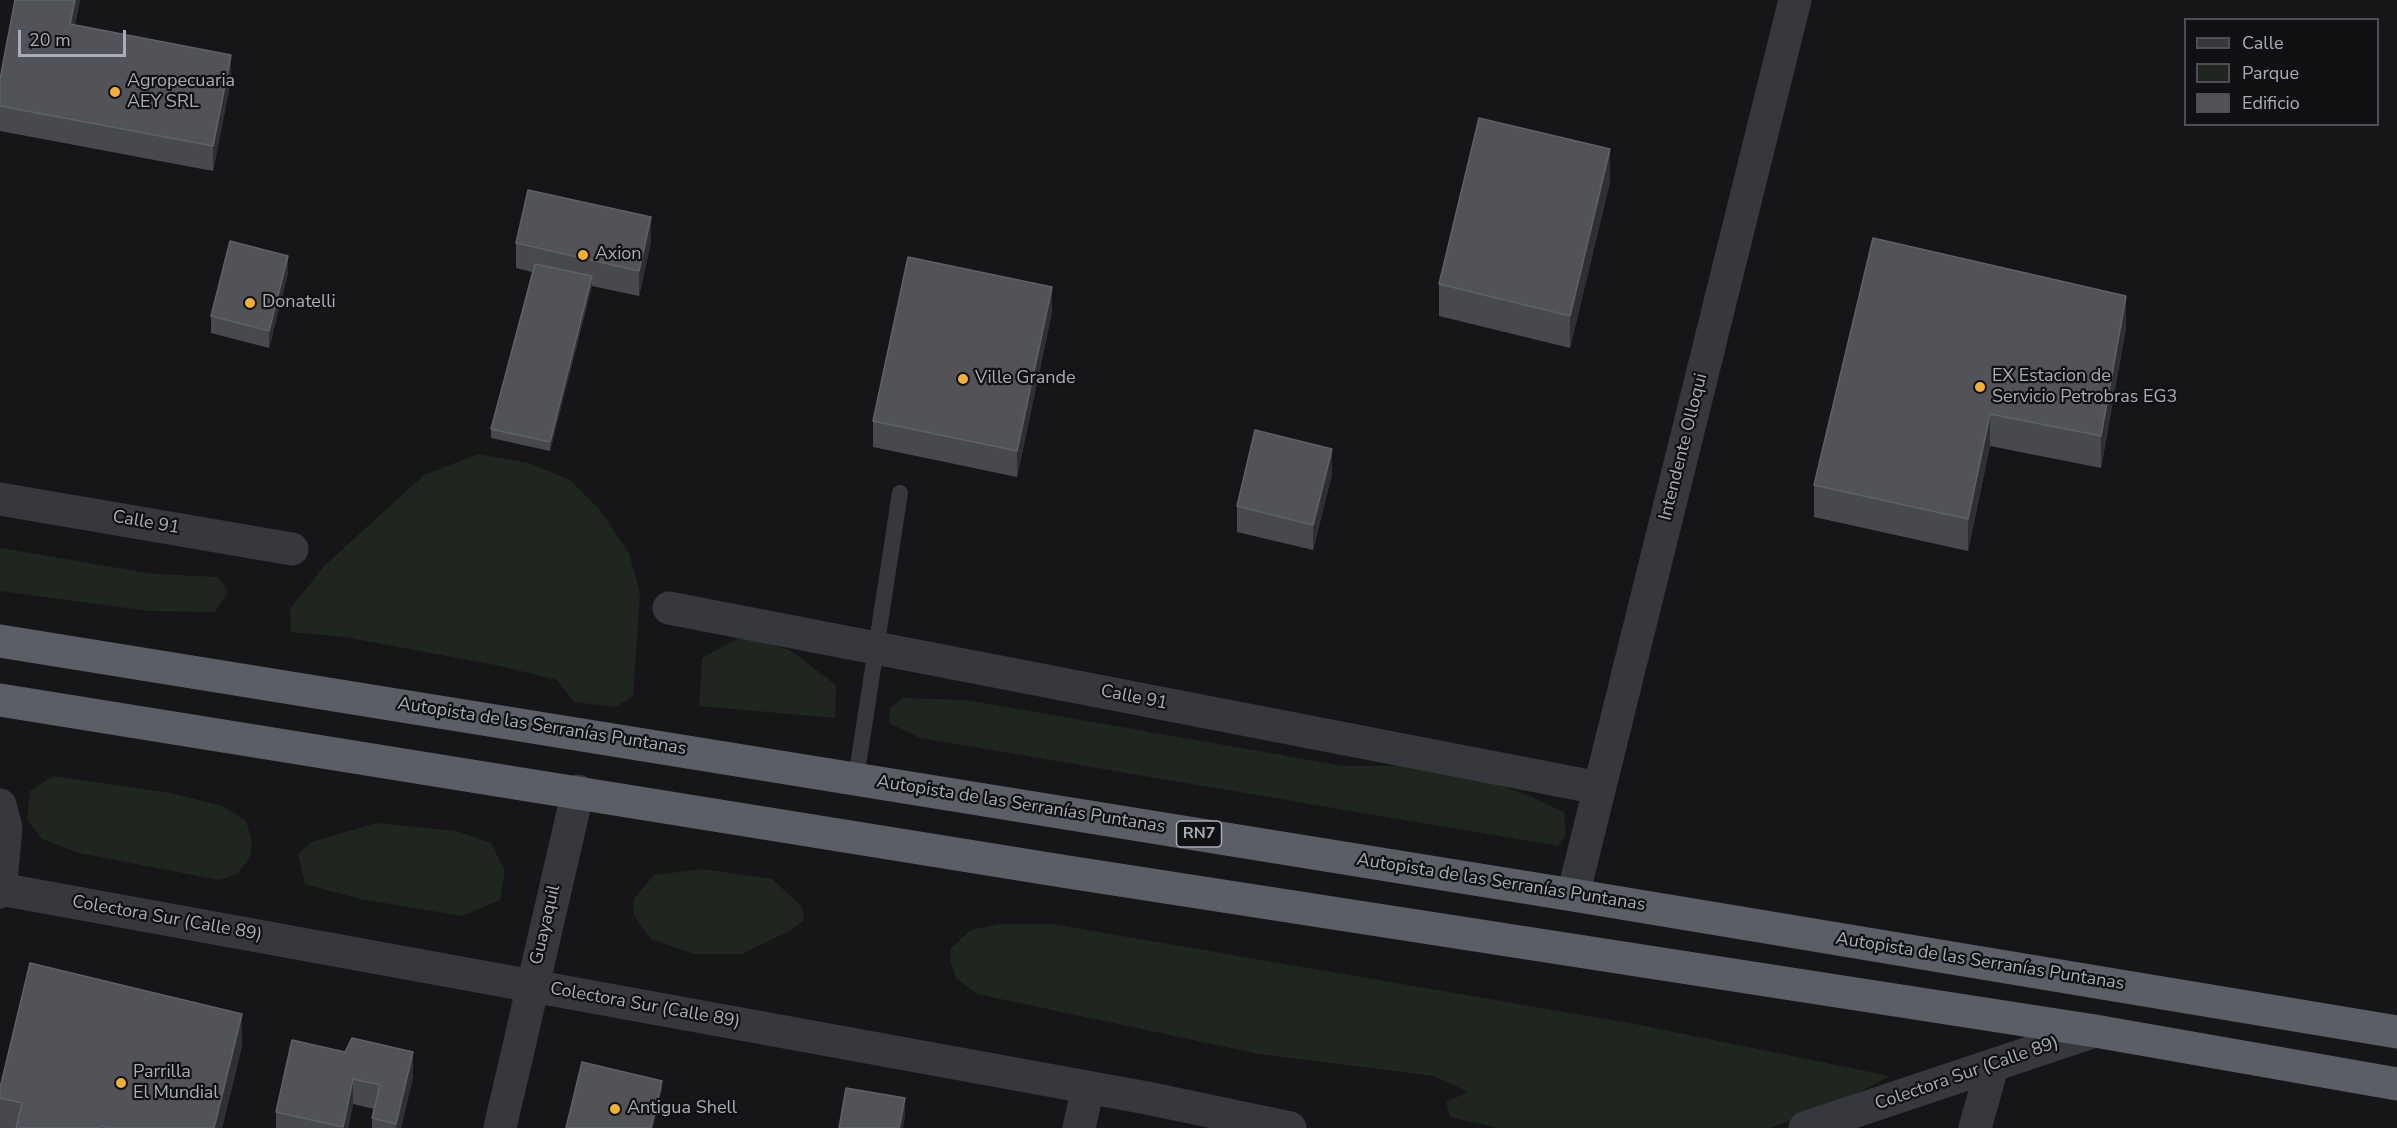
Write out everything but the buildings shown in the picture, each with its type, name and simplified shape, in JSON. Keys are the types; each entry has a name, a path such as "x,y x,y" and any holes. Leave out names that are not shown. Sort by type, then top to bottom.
{"highway":[{"name":"Autopista de las Serranías Puntanas","path":"0,641 1573,894 2397,1032"},
{"path":"0,700 578,791 1080,874 2095,1031 2397,1084"}],"street":[{"name":"Intendente Olloqui","path":"1573,894 1795,0"},
{"name":"Calle 91","path":"0,499 292,549"},
{"name":"Calle 91","path":"669,608 1599,788"},
{"name":"Guayaquil","path":"500,1128 578,791"},
{"path":"0,805 6,828 0,890"},
{"name":"Colectora Sur (Calle 89)","path":"0,890 1088,1087 1290,1128"},
{"name":"Colectora Sur (Calle 89)","path":"1805,1128 2095,1031"},
{"path":"1976,1128 1992,1067"},
{"path":"1079,1128 1088,1087"}],"lane":[{"path":"856,778 900,493"}],"green space":[{"path":"478,454 529,463 570,480 599,509 629,553 640,593 633,696 616,707 574,702 557,680 500,666 345,637 291,632 290,609 324,566 424,475"},
{"path":"0,548 154,574 218,577 228,592 215,612 149,611 0,591"},
{"path":"744,635 790,650 836,685 835,718 699,706 702,658"},
{"path":"903,698 967,700 1344,766 1445,766 1527,795 1564,812 1566,835 1558,846 920,738 889,723 890,708"},
{"path":"53,776 170,793 223,806 246,821 252,841 250,857 237,874 219,880 79,853 42,839 27,820 30,791"},
{"path":"376,823 456,831 491,843 505,871 500,900 462,916 360,899 305,884 298,854 312,842"},
{"path":"702,869 772,879 802,907 804,920 791,930 742,954 694,954 651,939 634,916 633,900 654,875"},
{"path":"1000,924 1052,924 1635,1024 1890,1076 1831,1107 1770,1128 1498,1128 1450,1117 1446,1102 1468,1092 1434,1076 1259,1054 977,994 956,978 950,961 951,948 971,930"}],"place":[{"name":"Agropecuaria AEY SRL","path":"115,92"},
{"name":"Axion","path":"583,255"},
{"name":"Donatelli","path":"250,303"},
{"name":"Ville Grande","path":"963,379"},
{"name":"EX Estacion de Servicio Petrobras EG3","path":"1980,387"},
{"name":"Parrilla El Mundial","path":"121,1083"},
{"name":"Antigua Shell","path":"615,1109"}]}
